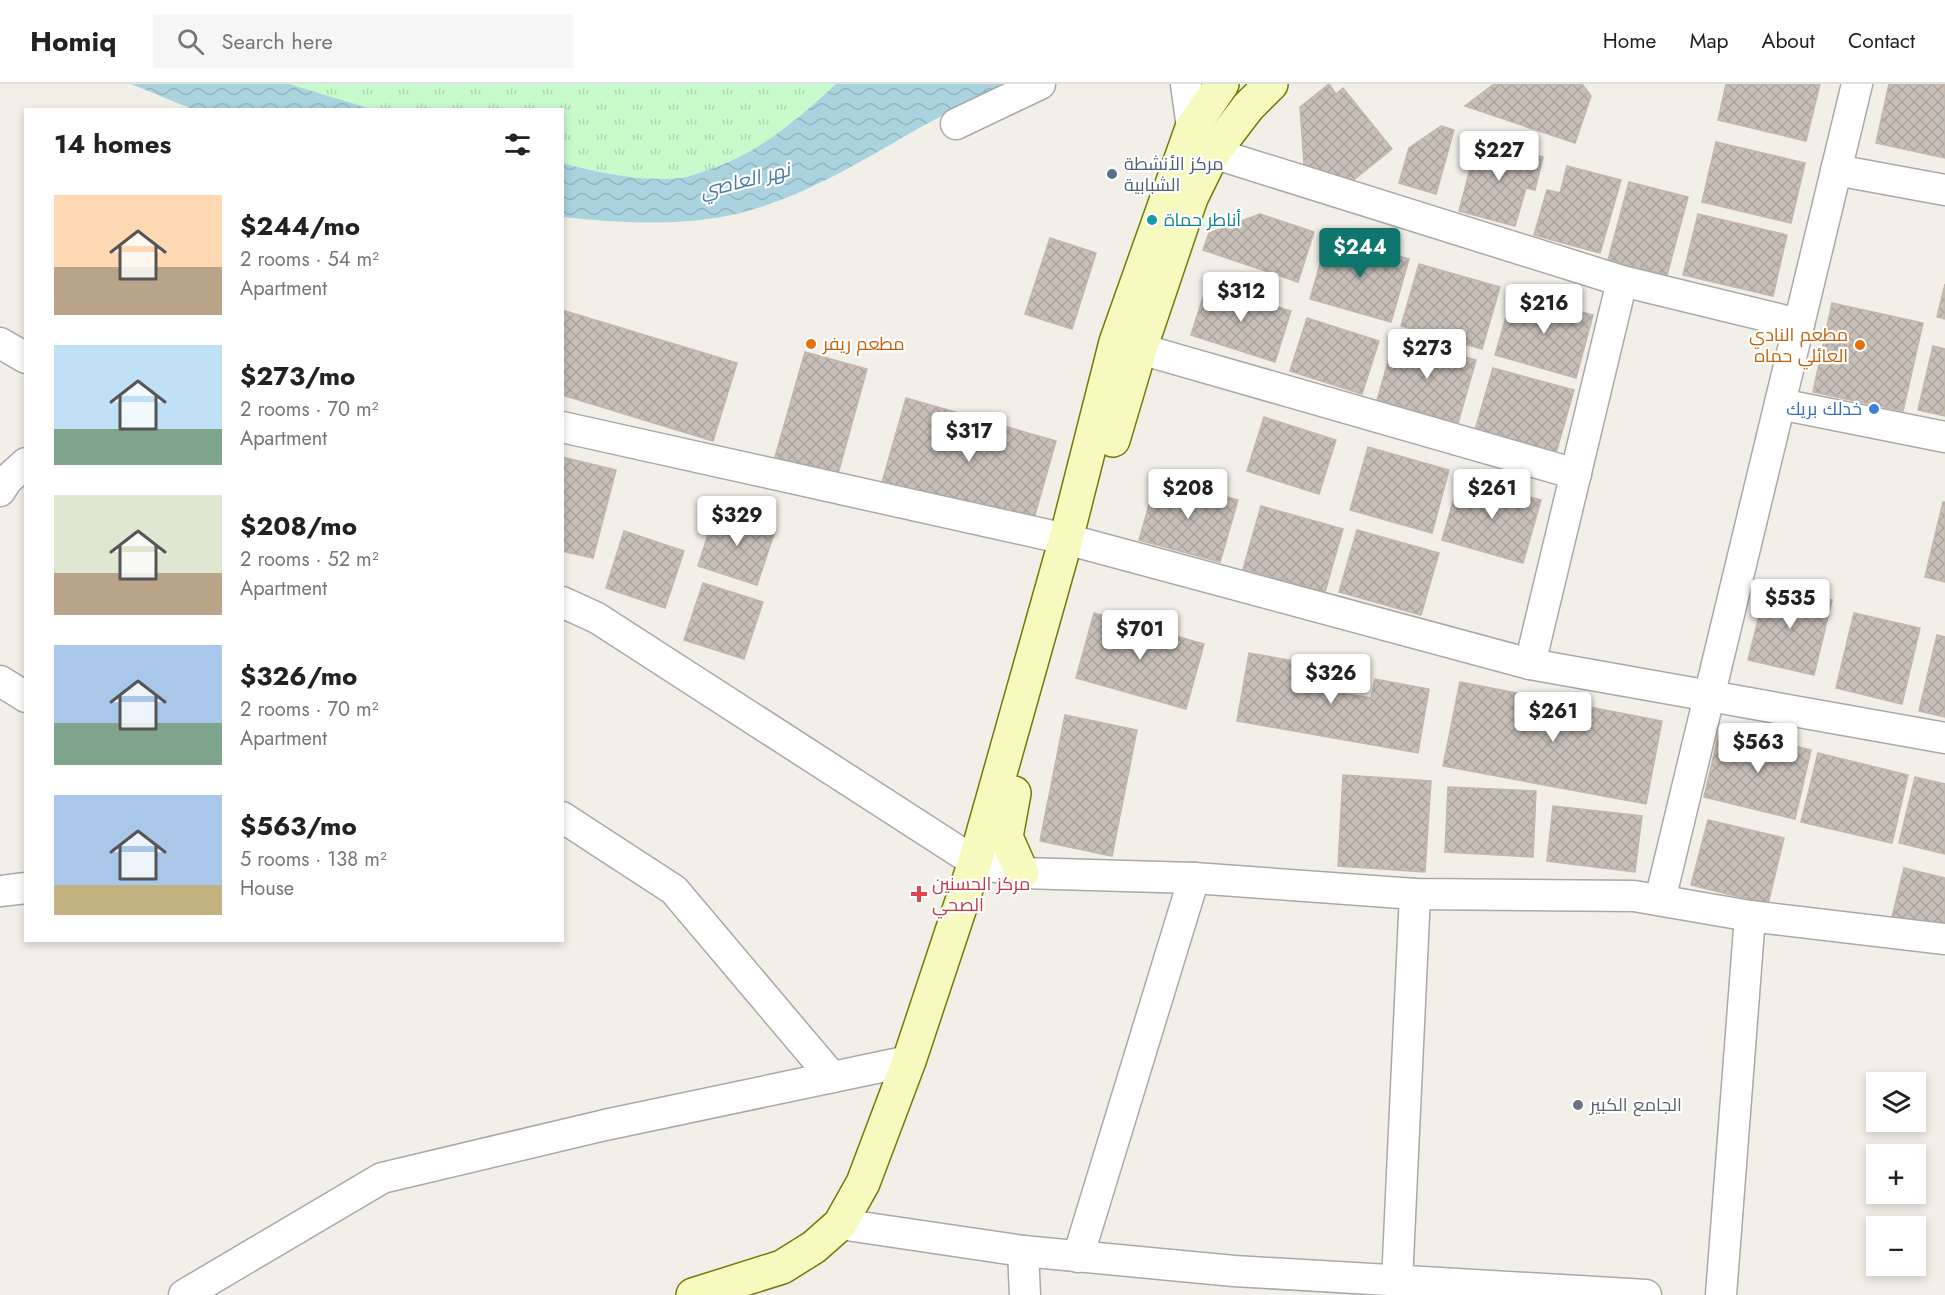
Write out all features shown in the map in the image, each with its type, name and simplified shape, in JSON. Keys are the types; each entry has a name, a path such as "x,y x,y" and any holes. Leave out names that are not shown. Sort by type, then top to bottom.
{"main road":[{"path":"1022,873 1006,837 1008,814 1074,542 1128,345 1222,84"},
{"path":"1203,141 1248,107 1271,84"},
{"path":"693,1295 782,1267 814,1247 840,1224 863,1184 909,1061 975,862 1074,542"}],"street":[{"path":"956,124 1040,84"},
{"path":"1186,84 1203,141 1622,281 1799,324"},
{"path":"1660,900 1857,84"},
{"path":"1836,170 1945,190"},
{"path":"1530,664 1622,281"},
{"path":"0,343 24,357"},
{"path":"1128,345 1575,474"},
{"path":"1780,404 1945,436"},
{"path":"564,427 1074,542 1530,664 1945,738"},
{"path":"0,491 7,480 24,465"},
{"path":"564,603 606,624 975,862 1022,873 1194,878 1415,894 1634,896 1750,916 1945,939"},
{"path":"0,681 24,696"},
{"path":"564,818 674,890 832,1077"},
{"path":"1078,1257 1194,878"},
{"path":"0,891 24,888"},
{"path":"1397,1282 1415,894"},
{"path":"1721,1295 1750,916"},
{"path":"184,1295 382,1178 605,1125 909,1061"},
{"path":"840,1224 1023,1251 1234,1271 1643,1295"},
{"path":"1023,1251 1024,1295"}],"green space":[{"path":"289,84 836,84 791,123 743,155 691,176 666,179 621,176 564,163 564,108 368,108"}],"water":[{"path":"131,84 289,84 368,108 190,108"},
{"name":"نهر العاصي","path":"836,84 1011,84 932,121 833,176 764,206 718,217 674,222 629,222 564,217 564,163 636,178 666,179 691,176 743,155 776,135"}],"building":[{"path":"1329,84 1336,94 1343,88 1392,149 1346,186 1304,164 1300,107"},
{"path":"1494,84 1582,84 1591,96 1575,143 1465,106"},
{"path":"1726,84 1820,84 1806,141 1718,120"},
{"path":"1889,84 1945,84 1945,158 1876,143"},
{"path":"1441,126 1454,130 1436,194 1399,183 1409,148"},
{"path":"1478,139 1543,157 1535,190 1526,188 1515,226 1459,211"},
{"path":"1716,142 1805,163 1791,223 1702,202"},
{"path":"1567,166 1621,180 1600,253 1534,235 1547,190 1560,193"},
{"path":"1629,182 1688,197 1667,275 1608,260"},
{"path":"1260,214 1314,232 1298,282 1203,250 1209,233"},
{"path":"1698,214 1787,235 1773,296 1683,275"},
{"path":"1328,236 1409,259 1391,322 1310,299"},
{"path":"1050,238 1096,253 1072,329 1025,314"},
{"path":"1419,264 1500,287 1482,349 1401,326"},
{"path":"1945,284 1945,319 1937,317"},
{"path":"1207,285 1291,311 1275,362 1191,335"},
{"path":"1513,293 1593,315 1576,378 1495,355"},
{"path":"1832,303 1923,323 1903,411 1813,392"},
{"path":"564,311 737,363 713,441 564,396"},
{"path":"1307,318 1379,341 1362,394 1290,371"},
{"path":"1395,338 1476,360 1458,423 1377,400"},
{"path":"1933,346 1945,349 1945,416 1918,410"},
{"path":"805,352 867,369 836,481 773,464"},
{"path":"1493,368 1574,390 1556,453 1475,430"},
{"path":"906,398 1056,441 1031,529 881,486"},
{"path":"1264,417 1336,440 1319,494 1247,471"},
{"path":"1368,447 1449,470 1432,533 1350,510"},
{"path":"564,457 616,470 593,558 564,551"},
{"path":"1157,477 1238,500 1220,562 1139,540"},
{"path":"1460,477 1541,500 1523,563 1442,540"},
{"path":"1943,502 1945,502 1945,582 1925,577"},
{"path":"1261,506 1343,529 1325,592 1243,569"},
{"path":"716,509 776,528 757,585 698,566"},
{"path":"1357,530 1439,553 1421,615 1339,592"},
{"path":"624,531 684,551 665,608 606,588"},
{"path":"703,583 763,602 744,659 684,640"},
{"path":"1767,584 1832,600 1814,675 1748,660"},
{"path":"1094,613 1204,644 1186,709 1076,678"},
{"path":"1854,613 1920,628 1902,704 1836,688"},
{"path":"1937,635 1945,637 1945,717 1919,711"},
{"path":"1249,653 1328,667 1324,690 1371,698 1375,679 1429,689 1418,753 1237,721"},
{"path":"1460,682 1662,721 1646,804 1443,766"},
{"path":"1065,715 1137,730 1112,856 1040,841"},
{"path":"1720,728 1811,750 1795,819 1704,797"},
{"path":"1818,753 1908,775 1892,843 1801,822"},
{"path":"1343,775 1431,781 1425,872 1338,866"},
{"path":"1915,777 1945,784 1945,854 1899,843"},
{"path":"1448,787 1536,791 1533,857 1445,852"},
{"path":"1553,806 1642,816 1635,872 1547,861"},
{"path":"1708,820 1784,838 1768,904 1691,885"},
{"path":"1904,868 1945,878 1945,930 1892,917"}],"place":[{"name":"مركز الأنشطة الشبابية","path":"1112,174"},
{"name":"أناطر حماة","path":"1152,220"},
{"name":"مطعم ريفر","path":"811,344"},
{"name":"مطعم النادي العائلي حماه","path":"1860,345"},
{"name":"خدلك بريك","path":"1874,409"},
{"name":"مركز الحسنين الصحي","path":"919,894"},
{"name":"الجامع الكبير","path":"1578,1105"}]}
